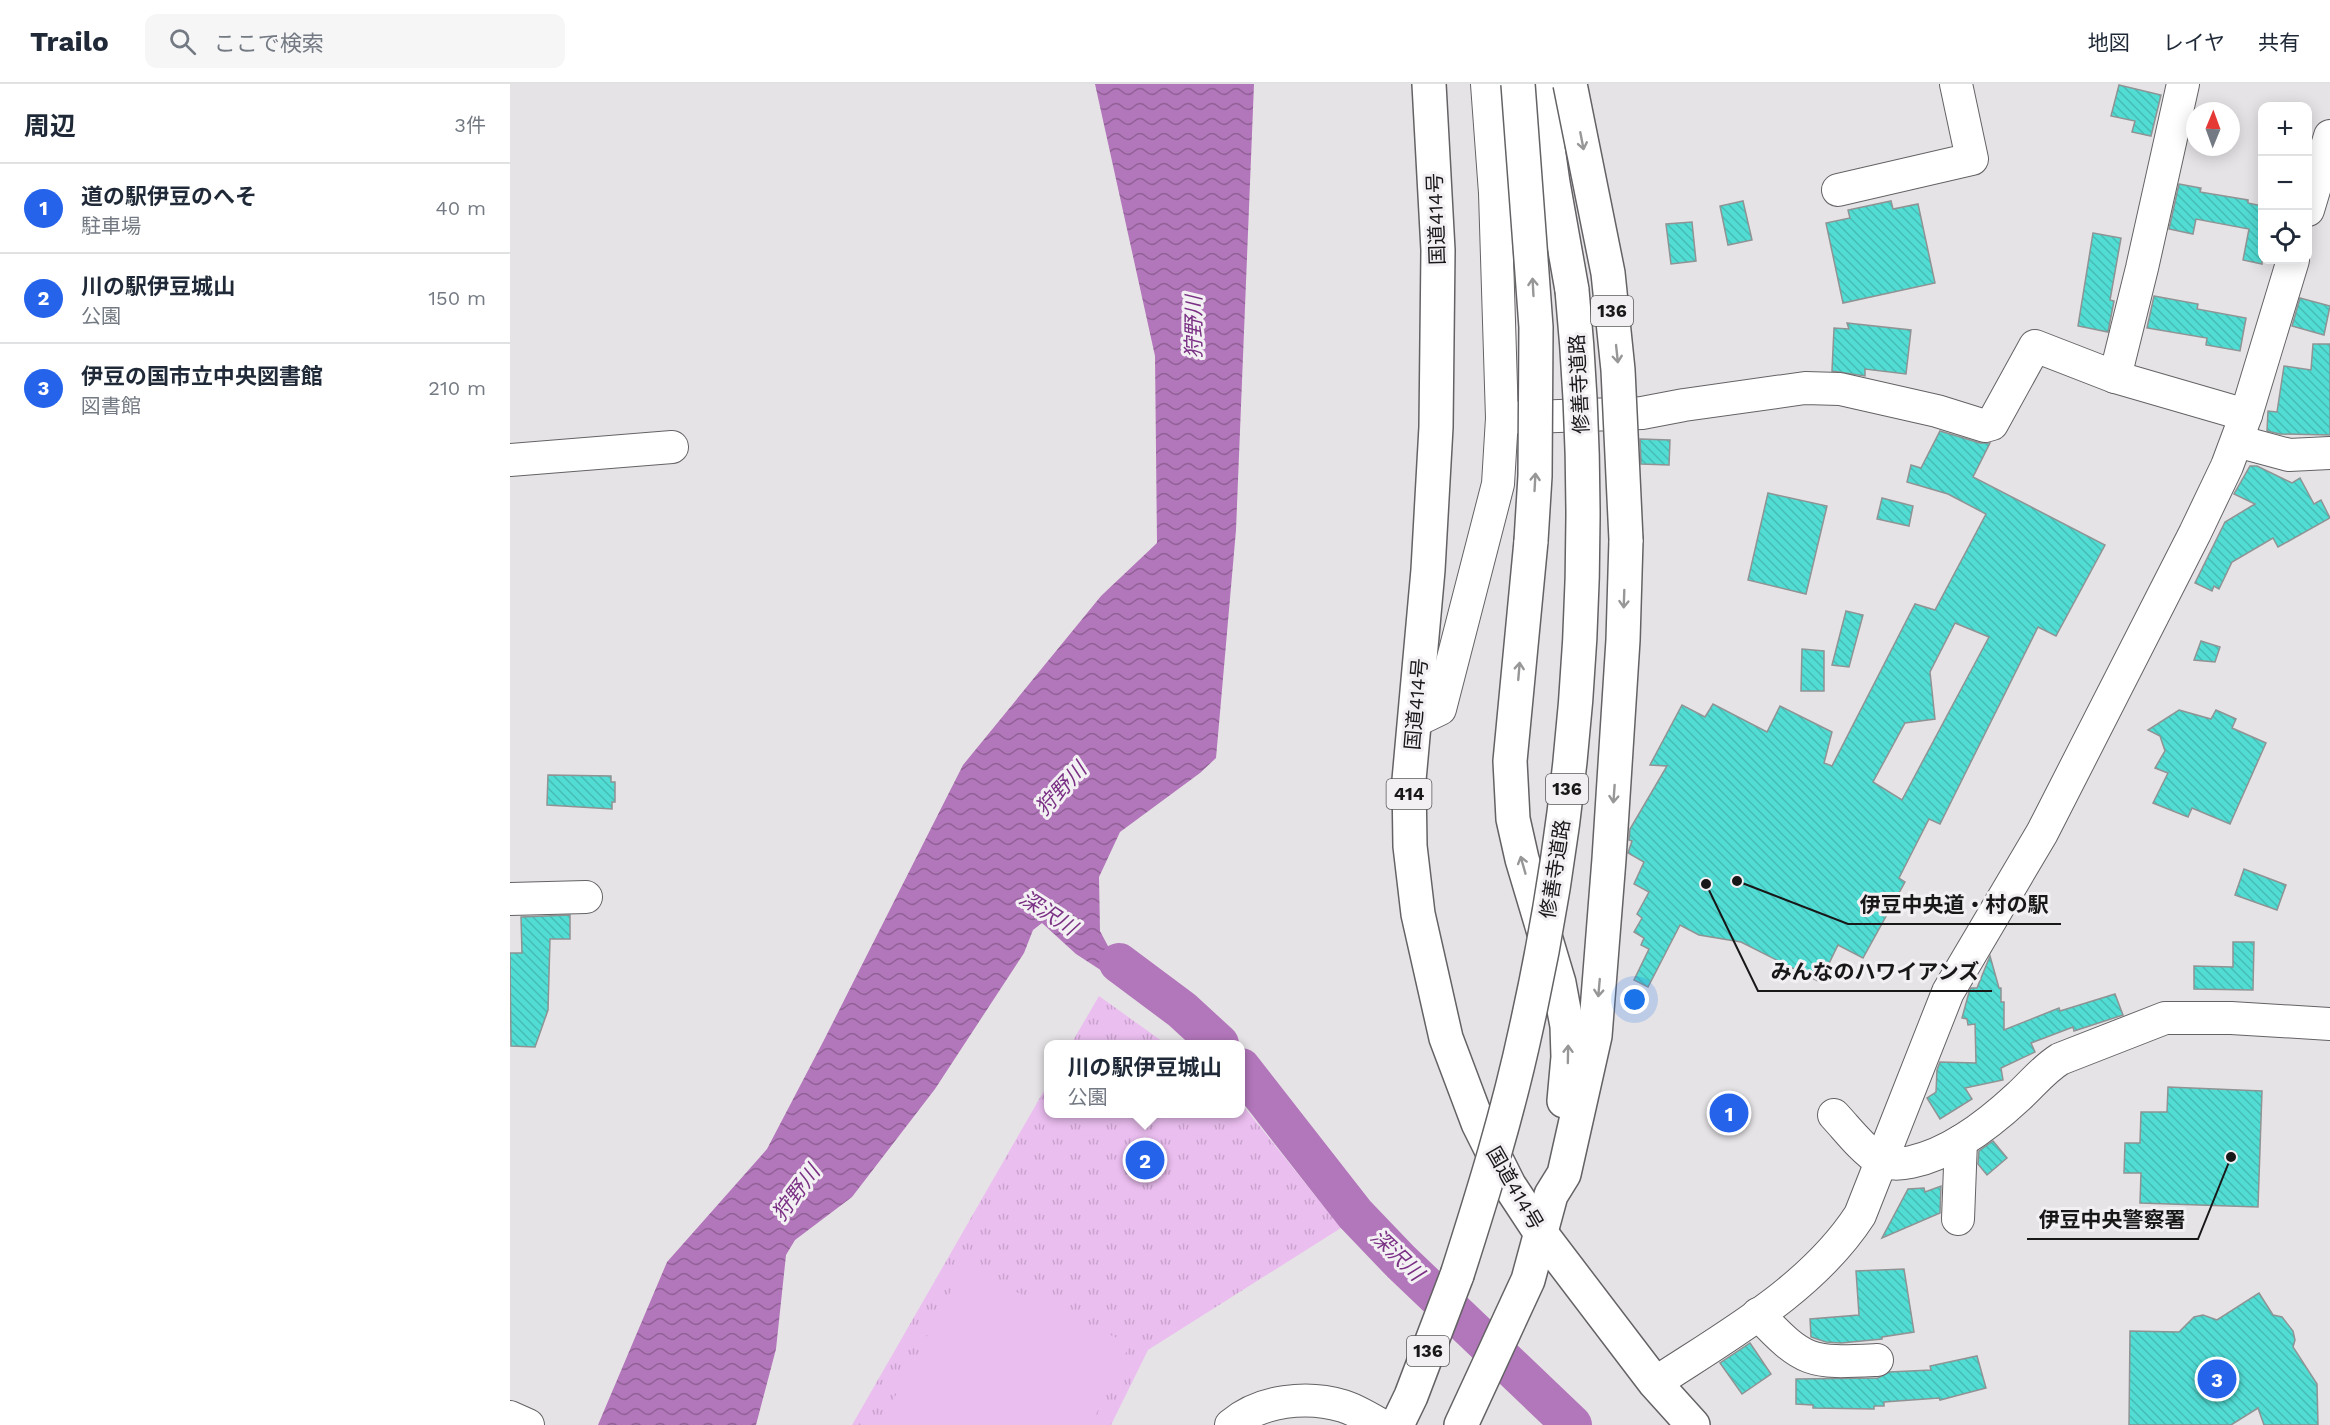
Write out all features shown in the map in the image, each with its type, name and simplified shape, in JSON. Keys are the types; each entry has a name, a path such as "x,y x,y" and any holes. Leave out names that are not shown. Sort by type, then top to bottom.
{"highway":[{"name":"国道414号","path":"1429,84 1438,250 1436,427 1428,570 1409,780 1410,846 1418,914 1437,1005 1450,1049 1478,1123 1520,1204 1655,1383 1693,1425"},
{"path":"1461,1425 1528,1280 1551,1195 1551,1166 1565,1094 1568,1057 1567,1026 1559,983 1522,859 1513,819 1510,761 1535,476 1536,327 1518,84"},
{"name":"修善寺道路","path":"1539,84 1553,183 1572,290"},
{"name":"修善寺道路","path":"1397,1425 1411,1396 1457,1275 1492,1160 1527,1028 1556,878 1575,729 1581,604 1582,459 1579,367 1566,186 1551,84"},
{"name":"136","path":"1551,1195 1564,1174 1595,1036 1623,640 1626,540 1618,370 1608,273 1570,84"}],"street":[{"path":"1415,721 1440,709 1498,484 1502,418 1495,193 1487,84"},
{"path":"1838,190 1972,159 1956,84"},
{"path":"2115,377 2183,84"},
{"path":"2312,194 2330,136"},
{"path":"1655,1383 1778,1300 1827,1258 1845,1238 1860,1215 1948,992 2042,832 2196,533 2241,428 2291,264"},
{"path":"1502,418 1642,413 1805,388 1840,389 1926,408 1986,426 1992,424 2035,345 2241,428 2289,454 2330,453"},
{"path":"510,459 672,447"},
{"path":"510,899 586,897"},
{"path":"1834,1114 1881,1162 1903,1163 1930,1158 1961,1141 2008,1107 2046,1068 2060,1059 2165,1018 2231,1018 2330,1024"},
{"path":"1958,1219 1961,1141"},
{"path":"1758,1314 1782,1340 1816,1360 1833,1362 1877,1360"},
{"path":"1231,1425 1254,1411 1274,1404 1299,1400 1344,1406 1381,1425"},
{"path":"510,1417 528,1425"}],"green space":[{"path":"1099,996 1160,1040 1073,1040"},
{"path":"1044,1091 1044,1118 1245,1118 1245,1108 1341,1228 1148,1350 1111,1425 852,1425"},
{"path":"963,1268 1130,1344 1091,1425 880,1425"}],"water":[{"name":"狩野川","path":"1095,84 1254,84 1236,530 1216,758 1200,773 1120,832 1099,877 1100,931 1109,948 1165,986 1159,1008 1076,954 1042,923 1033,930 1024,953 935,1089 852,1197 795,1240 786,1255 776,1349 756,1425 598,1425 667,1262 767,1149 963,765 1101,596 1157,543 1155,356"}],"building":[{"path":"2119,85 2161,95 2151,136 2132,132 2135,121 2111,116"},
{"path":"2179,184 2201,188 2200,192 2248,200 2248,203 2258,205 2258,263 2243,260 2249,229 2196,219 2193,234 2169,229"},
{"path":"1743,201 1752,240 1728,245 1720,206"},
{"path":"1891,201 1893,209 1918,204 1935,283 1843,303 1826,223 1850,218 1848,210"},
{"path":"1692,222 1696,261 1671,264 1666,224"},
{"path":"2093,233 2121,238 2110,300 2114,301 2108,332 2078,326"},
{"path":"2154,296 2198,304 2197,309 2246,318 2240,351 2206,345 2207,338 2147,328"},
{"path":"2300,298 2330,306 2324,335 2292,326"},
{"path":"1847,323 1911,330 1906,374 1865,369 1865,376 1832,371 1834,328 1849,329"},
{"path":"2313,344 2330,344 2330,435 2280,434 2267,431 2268,411 2277,412 2284,366 2311,370"},
{"path":"1940,431 1980,443 1990,443 1973,477 2105,545 2056,636 2038,627 1940,824 1929,819 1899,878 1905,882 1863,958 1838,945 1820,982 1741,942 1699,935 1680,925 1648,987 1634,980 1649,949 1641,945 1644,938 1634,932 1642,918 1637,914 1649,892 1634,884 1644,862 1628,853 1632,841 1629,840 1630,829 1667,766 1650,765 1682,705 1705,717 1713,704 1767,732 1780,706 1832,732 1824,763 1832,766 1915,604 1935,610 1986,514 1948,494 1907,482 1911,465 1921,468","holes":["1955,623 1989,637 1902,800 1873,782 1905,723 1935,719 1930,672"]},
{"path":"1640,439 1670,440 1669,465 1641,464"},
{"path":"2250,466 2257,466 2292,483 2300,478 2314,504 2321,500 2330,518 2278,547 2273,538 2232,562 2219,589 2214,586 2212,591 2195,583 2225,522 2255,504 2234,494"},
{"path":"1768,493 1827,506 1806,594 1748,580"},
{"path":"1882,498 1913,506 1909,526 1877,519"},
{"path":"1846,611 1863,615 1849,667 1832,665"},
{"path":"2201,641 2220,647 2215,662 2194,660"},
{"path":"1802,649 1824,651 1824,691 1801,691"},
{"path":"2179,710 2211,719 2216,710 2236,719 2232,728 2266,743 2230,824 2192,808 2188,817 2153,803 2168,773 2155,768 2165,751 2160,736 2148,730"},
{"path":"548,775 611,776 611,782 615,782 615,802 612,802 612,809 547,805"},
{"path":"2244,869 2286,885 2277,910 2235,895"},
{"path":"570,915 570,939 550,939 548,1010 535,1047 511,1046 510,953 522,953 521,917"},
{"path":"2233,942 2254,942 2253,990 2194,989 2194,966 2233,967"},
{"path":"1990,956 1999,988 2001,988 2001,1002 2004,1002 2004,1030 2059,1008 2060,1011 2115,994 2123,1015 2074,1031 2073,1027 2031,1043 2035,1052 2001,1068 2003,1080 1965,1088 1972,1099 1940,1119 1927,1098 1936,1092 1937,1070 1940,1062 1976,1063 1975,1024 1968,1025 1967,1019 1962,1018 1969,992 1971,988 1977,988"},
{"path":"2168,1087 2262,1091 2258,1207 2140,1203 2141,1173 2124,1173 2125,1143 2140,1143 2141,1112 2167,1112"},
{"path":"1993,1141 2007,1158 1987,1175 1978,1164 1979,1151"},
{"path":"1941,1186 1940,1213 1882,1238 1908,1189 1924,1188 1925,1192"},
{"path":"1904,1269 1914,1332 1882,1337 1882,1339 1841,1343 1826,1342 1811,1337 1810,1319 1859,1315 1856,1271"},
{"path":"2259,1293 2273,1315 2282,1317 2293,1331 2295,1340 2293,1347 2317,1384 2318,1425 2264,1425 2258,1408 2231,1425 2129,1425 2130,1331 2179,1332 2194,1317 2203,1315 2217,1320"},
{"path":"1750,1343 1771,1374 1742,1394 1720,1363"},
{"path":"1977,1356 1986,1388 1940,1400 1939,1398 1884,1402 1884,1406 1874,1406 1874,1409 1813,1408 1813,1405 1796,1404 1796,1379 1878,1378 1889,1372 1931,1370 1930,1366"}],"waterway":[{"name":"深沢川","path":"1119,963 1182,1010 1215,1040"},
{"name":"深沢川","path":"1245,1073 1355,1214 1401,1262 1572,1425"}],"place":[{"name":"伊豆中央道・村の駅","path":"1737,881"},
{"name":"みんなのハワイアンズ","path":"1706,884"},
{"name":"道の駅伊豆のへそ","path":"1729,1113"},
{"name":"伊豆中央警察署","path":"2231,1157"},
{"name":"川の駅伊豆城山","path":"1145,1160"},
{"name":"伊豆の国市立中央図書館","path":"2217,1379"}]}
